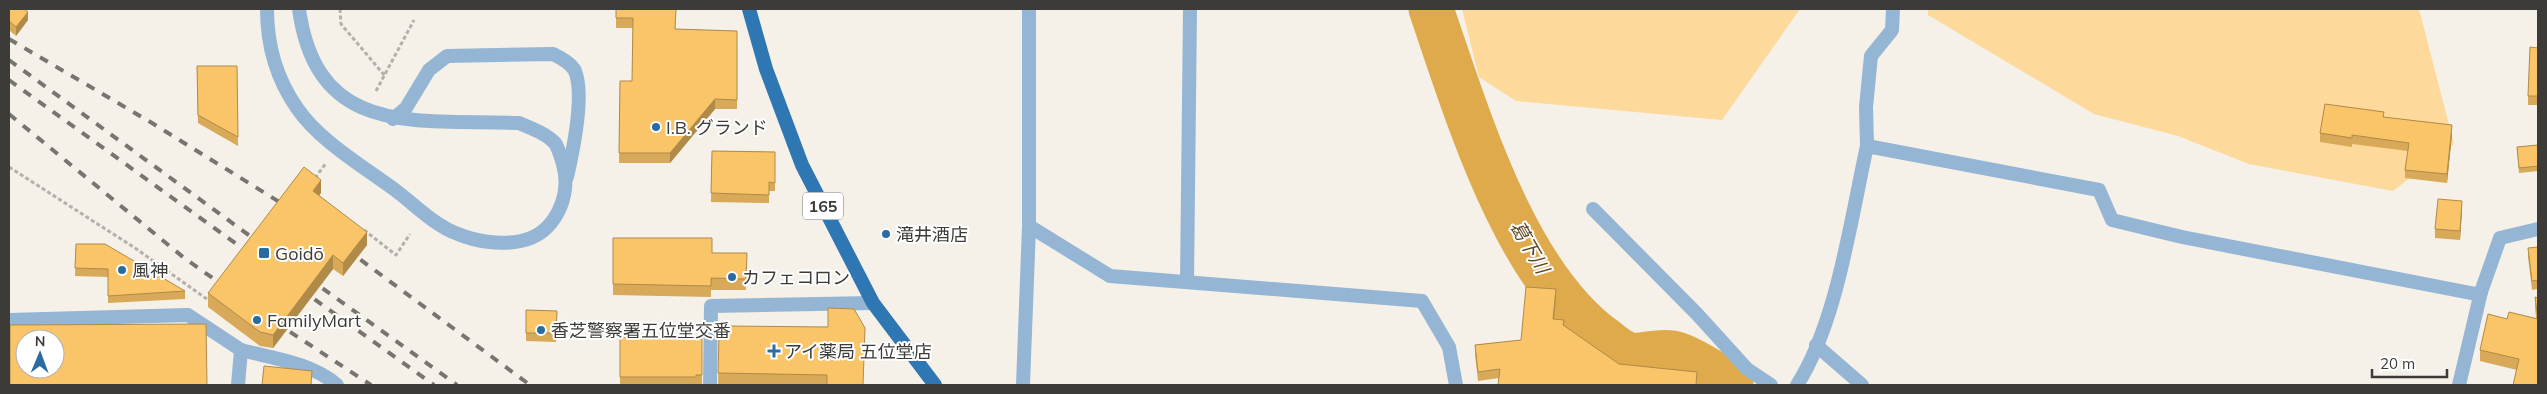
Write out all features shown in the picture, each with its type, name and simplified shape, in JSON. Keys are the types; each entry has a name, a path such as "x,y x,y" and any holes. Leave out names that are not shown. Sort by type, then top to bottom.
{"highway":[{"name":"165","path":"749,9 766,69 802,165 873,303 935,385"}],"street":[{"path":"267,9 271,54 281,81 298,109 316,131 435,221 457,234 502,243 522,241 540,234 556,216 564,199 576,134 578,83 574,70 564,60 553,54 446,56 429,70 406,108 393,118"},
{"path":"299,9 303,35 312,62 330,85 348,100 371,113 393,118 518,123 534,129 555,144 567,177"},
{"path":"1023,385 1029,226 1029,9"},
{"path":"1187,282 1190,9"},
{"path":"1797,385 1816,344 1834,295 1867,146 1866,107 1871,56 1892,30 1892,9"},
{"path":"1867,146 2099,190 2112,220 2182,237 2476,294 2482,292"},
{"path":"1593,210 1697,314 1747,369 1771,385"},
{"path":"1029,226 1110,276 1422,301 1449,347 1458,384"},
{"path":"2459,385 2482,292 2500,238 2538,229"},
{"path":"710,385 711,306 873,303"},
{"path":"9,320 188,315 241,350 303,367 330,379 337,385"},
{"path":"1816,344 1862,385"},
{"path":"238,385 241,350"}],"path":[{"path":"340,9 341,24 386,76"},
{"path":"373,96 386,76 414,20"},
{"path":"310,185 327,161"},
{"path":"9,167 135,248 216,306"},
{"path":"363,229 396,255 410,234"}],"shaded area":[{"path":"1462,9 1800,9 1722,120 1516,101 1479,77"},
{"path":"1928,9 2419,9 2454,144 2393,191 2249,164 2178,136 2094,114 1928,15"}],"building":[{"path":"9,9 24,9 28,12 16,27 9,21"},
{"path":"616,9 676,9 675,29 737,31 737,100 715,99 670,153 619,153 620,81 632,81 633,18 616,18"},
{"path":"2530,47 2538,48 2538,96 2528,96"},
{"path":"197,66 237,66 238,137 198,115"},
{"path":"2325,104 2384,112 2383,117 2452,125 2447,174 2405,170 2409,143 2352,135 2352,138 2320,133"},
{"path":"2538,145 2538,166 2519,168 2517,147"},
{"path":"712,151 775,152 775,183 769,182 769,195 711,193"},
{"path":"304,167 321,180 313,191 367,232 343,263 333,255 273,335 260,332 208,293"},
{"path":"2438,199 2462,201 2460,231 2435,229"},
{"path":"613,238 712,238 712,253 747,253 746,279 711,278 711,286 613,284"},
{"path":"76,244 105,244 185,291 108,296 108,269 75,268"},
{"path":"2538,247 2538,280 2532,281 2528,248"},
{"path":"1526,287 1556,289 1553,319 1564,320 1563,325 1619,364 1697,372 1696,385 1498,385 1500,369 1478,372 1475,345 1521,340"},
{"path":"2535,297 2538,298 2538,319"},
{"path":"828,308 854,309 865,328 863,385 827,385 827,375 718,373 719,337 728,337 728,326 828,327"},
{"path":"526,310 557,311 556,333 526,333"},
{"path":"2509,312 2538,319 2538,385 2513,385 2519,359 2480,350 2488,314 2507,319"},
{"path":"206,324 207,385 10,385 10,325"},
{"path":"620,337 702,338 702,375 696,375 696,377 620,377"},
{"path":"264,366 312,371 311,385 262,385"}],"waterway":[{"name":"葛下川","path":"1431,9 1478,143 1498,190 1520,235 1545,276 1574,312 1621,351 1630,355 1661,352 1677,354 1702,366 1731,385"}],"railway":[{"path":"9,39 152,123 289,208"},
{"path":"9,60 261,244"},
{"path":"9,80 253,256"},
{"path":"9,114 183,257 228,289"},
{"path":"346,249 530,385"},
{"path":"308,278 457,385"},
{"path":"300,289 434,385"},
{"path":"275,322 371,385"}],"place":[{"name":"I.B. グランド","path":"656,127"},
{"name":"滝井酒店","path":"886,234"},
{"name":"Goidō","path":"264,253"},
{"name":"風神","path":"122,270"},
{"name":"カフェコロン","path":"732,277"},
{"name":"FamilyMart","path":"257,320"},
{"name":"香芝警察署五位堂交番","path":"541,330"},
{"name":"アイ薬局 五位堂店","path":"774,351"}]}
